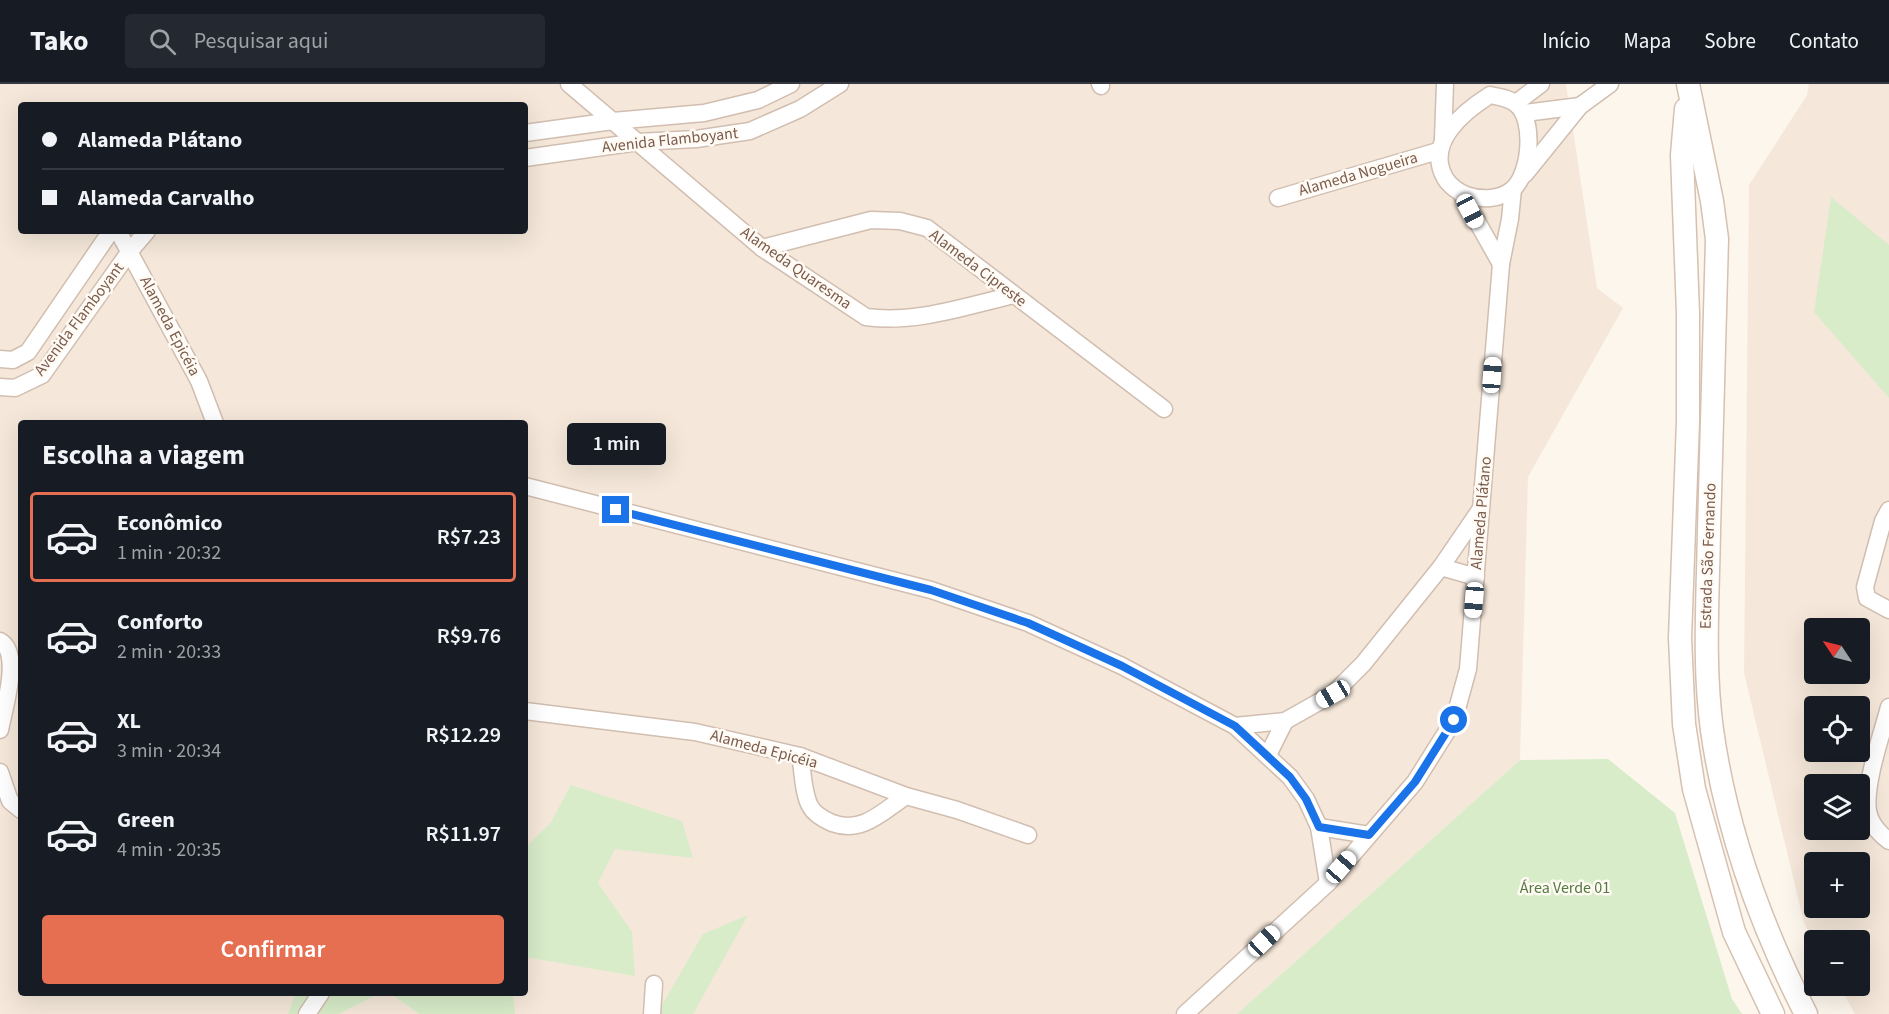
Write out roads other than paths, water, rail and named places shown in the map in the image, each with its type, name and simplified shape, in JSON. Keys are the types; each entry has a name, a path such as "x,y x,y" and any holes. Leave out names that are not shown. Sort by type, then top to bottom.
{"main road":[{"name":"Estrada São Fernando","path":"1688,84 1682,155 1688,313 1688,420 1680,638 1684,724 1694,789 1734,932 1773,1014"},
{"name":"Estrada São Fernando","path":"1688,84 1712,201 1717,239 1706,652 1712,730 1727,806 1742,857 1782,966 1806,1014"}],"street":[{"path":"568,84 613,121"},
{"name":"Avenida Flamboyant","path":"528,133 613,121 704,113 758,100 791,84"},
{"name":"Avenida Flamboyant","path":"528,158 638,142 696,139 750,131 800,109 840,84"},
{"path":"1445,84 1441,145 1442,172 1447,182 1461,193 1477,199 1495,198 1517,184 1580,106 1610,84"},
{"path":"1520,108 1541,84"},
{"path":"1441,145 1464,114 1487,90 1520,108 1580,106"},
{"path":"1517,184 1526,162 1529,139 1520,108"},
{"name":"Alameda Quaresma","path":"613,121 762,248 866,317 886,320 908,318 1014,295"},
{"path":"555,129 560,153"},
{"name":"Alameda Nogueira","path":"1278,198 1441,145"},
{"name":"Alameda Plátano","path":"1185,1014 1328,883 1415,782 1454,720 1468,669 1501,264 1517,184"},
{"path":"1461,193 1501,264"},
{"name":"Alameda Cipreste","path":"762,248 871,220 900,221 927,228 1164,409"},
{"name":"Avenida Flamboyant","path":"0,359 13,360 28,352 109,234"},
{"name":"Alameda Epicéia","path":"120,234 199,381 214,420"},
{"name":"Avenida Flamboyant","path":"0,387 15,388 42,375 144,234"},
{"path":"528,487 931,590 1028,623 1122,666 1235,726 1290,777 1306,799 1319,827 1328,883"},
{"path":"1235,726 1285,721 1333,694 1363,664 1442,567 1481,509"},
{"path":"1889,510 1883,521 1865,587 1867,598 1889,610"},
{"path":"1442,567 1476,578"},
{"path":"0,641 11,653 12,664 0,730"},
{"path":"1889,706 1868,789 1868,813 1878,832 1889,841"},
{"name":"Alameda Epicéia","path":"528,711 695,732 800,756 906,796 957,810 1028,835"},
{"path":"1268,755 1285,721"},
{"path":"800,756 809,804 824,819 834,824 847,827 866,824 906,796"},
{"path":"0,772 10,801 18,808"},
{"path":"1319,827 1369,835"},
{"path":"652,1014 654,984"},
{"path":"307,1014 319,996"}],"park label":[{"name":"Área Verde 01","path":"1565,888"}]}
